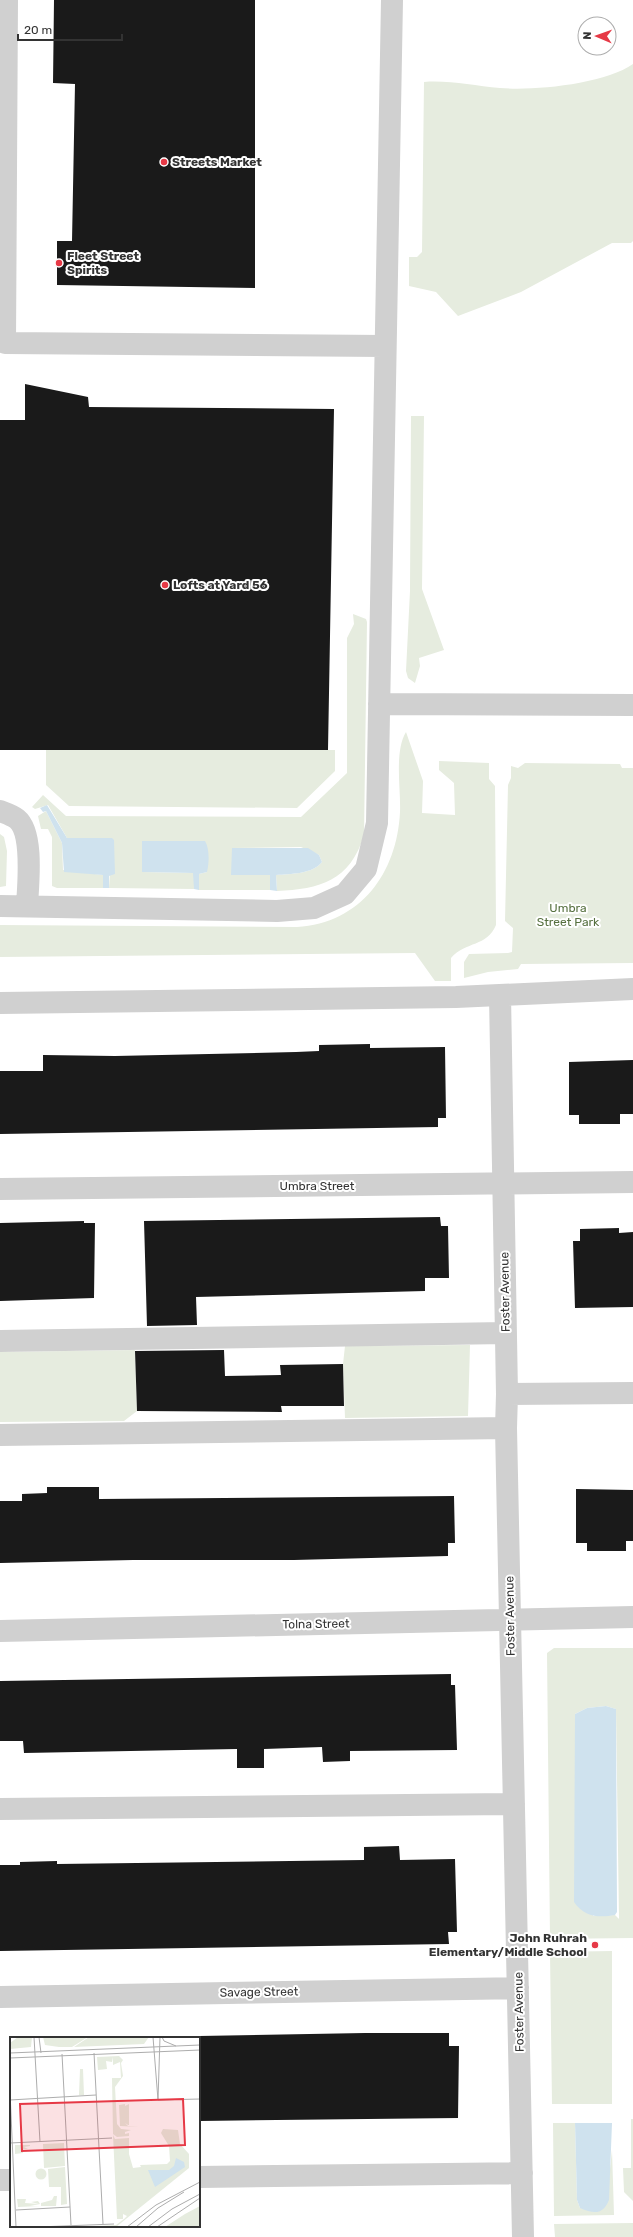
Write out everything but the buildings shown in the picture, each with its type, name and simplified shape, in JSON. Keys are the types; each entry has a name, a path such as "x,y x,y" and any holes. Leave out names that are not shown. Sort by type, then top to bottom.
{"street":[{"path":"7,0 2,342 385,346"},
{"path":"0,906 277,911 314,908 345,894 366,869 377,823 392,0"},
{"path":"379,704 633,705"},
{"path":"0,811 18,820 26,836 28,856 27,906"},
{"path":"0,1003 500,995 633,989"},
{"name":"Foster Avenue","path":"500,995 502,1184 507,1394 506,1428 523,2237"},
{"name":"Umbra Street","path":"0,1189 633,1182"},
{"path":"0,1341 505,1333"},
{"path":"507,1394 633,1393"},
{"path":"0,1435 506,1428"},
{"name":"Tolna Street","path":"0,1631 633,1617"},
{"path":"0,1809 514,1804"},
{"name":"Savage Street","path":"0,1997 518,1988"},
{"path":"200,2177 522,2173"}],"green space":[{"path":"633,64 633,241 631,243 612,243 521,292 458,316 436,292 409,286 409,257 417,257 422,252 424,82 452,82 514,89 550,87 569,85 605,77 621,71"},
{"path":"411,416 424,416 422,589 444,650 419,658 420,666 415,683 408,678 406,671 410,591"},
{"path":"353,614 366,619 367,622 364,835 358,851 351,863 331,880 320,885 307,888 277,891 276,875 301,873 313,869 322,862 319,855 301,847 232,848 270,875 270,890 199,890 199,874 207,872 142,872 194,873 194,889 109,888 112,838 67,838 48,805 35,809 32,807 43,795 66,816 301,817 347,773 347,638 354,624"},
{"path":"406,732 423,781 422,813 455,815 454,783 439,770 439,761 489,763 489,779 495,786 496,925 492,932 482,941 463,949 451,958 451,981 435,981 415,953 0,957 0,925 297,927 320,923 340,916 357,905 371,891 383,874 392,855 400,812 400,750 402,740"},
{"path":"46,750 335,750 335,771 297,808 69,806 46,785"},
{"name":"Umbra Street Park","path":"525,763 620,764 622,768 633,768 633,963 521,964 518,969 488,972 464,978 464,962 469,954 512,952 513,928 505,921 508,785 511,778 511,766 518,768"},
{"path":"46,811 62,843 63,870 103,875 103,888 57,888 52,886 52,837 48,829 41,829 38,816"},
{"path":"0,834 4,837 7,851 6,886 0,887"},
{"path":"470,1345 468,1416 345,1418 343,1364 345,1346"},
{"path":"135,1350 137,1411 124,1421 0,1422 0,1352"},
{"path":"554,1648 633,1648 633,1938 550,1939 547,1653","holes":["606,1706 616,1709 619,1919 615,1915 593,1916 575,1714 587,1708"]},
{"path":"612,1951 612,2104 552,2104 550,1952"},
{"path":"631,2119 633,2119 633,2201 624,2192 623,2168 631,2168"},
{"path":"553,2123 575,2123 577,2200 580,2208 610,2169 612,2150 614,2215 554,2216"},
{"path":"633,2223 633,2237 555,2237 554,2224"}],"water":[{"path":"47,805 67,838 112,838 114,840 115,874 109,876 109,888 103,888 103,875 64,872 62,843 46,811 43,812 40,808"},
{"path":"142,841 205,841 209,856 208,865 207,872 199,874 199,890 194,889 193,873 142,872"},
{"path":"232,848 308,848 319,855 322,862 313,869 307,871 294,874 276,875 277,891 270,890 270,875 231,875"},
{"path":"606,1706 616,1709 617,1912 615,1915 598,1916 582,1911 574,1902 575,1714 587,1708"},
{"path":"575,2123 612,2123 609,2200 607,2205 598,2212 580,2208 577,2200"}],"place":[{"name":"Streets Market","path":"164,162"},
{"name":"Fleet Street Spirits","path":"59,263"},
{"name":"Lofts at Yard 56","path":"165,585"},
{"name":"John Ruhrah Elementary/Middle School","path":"595,1945"}]}
